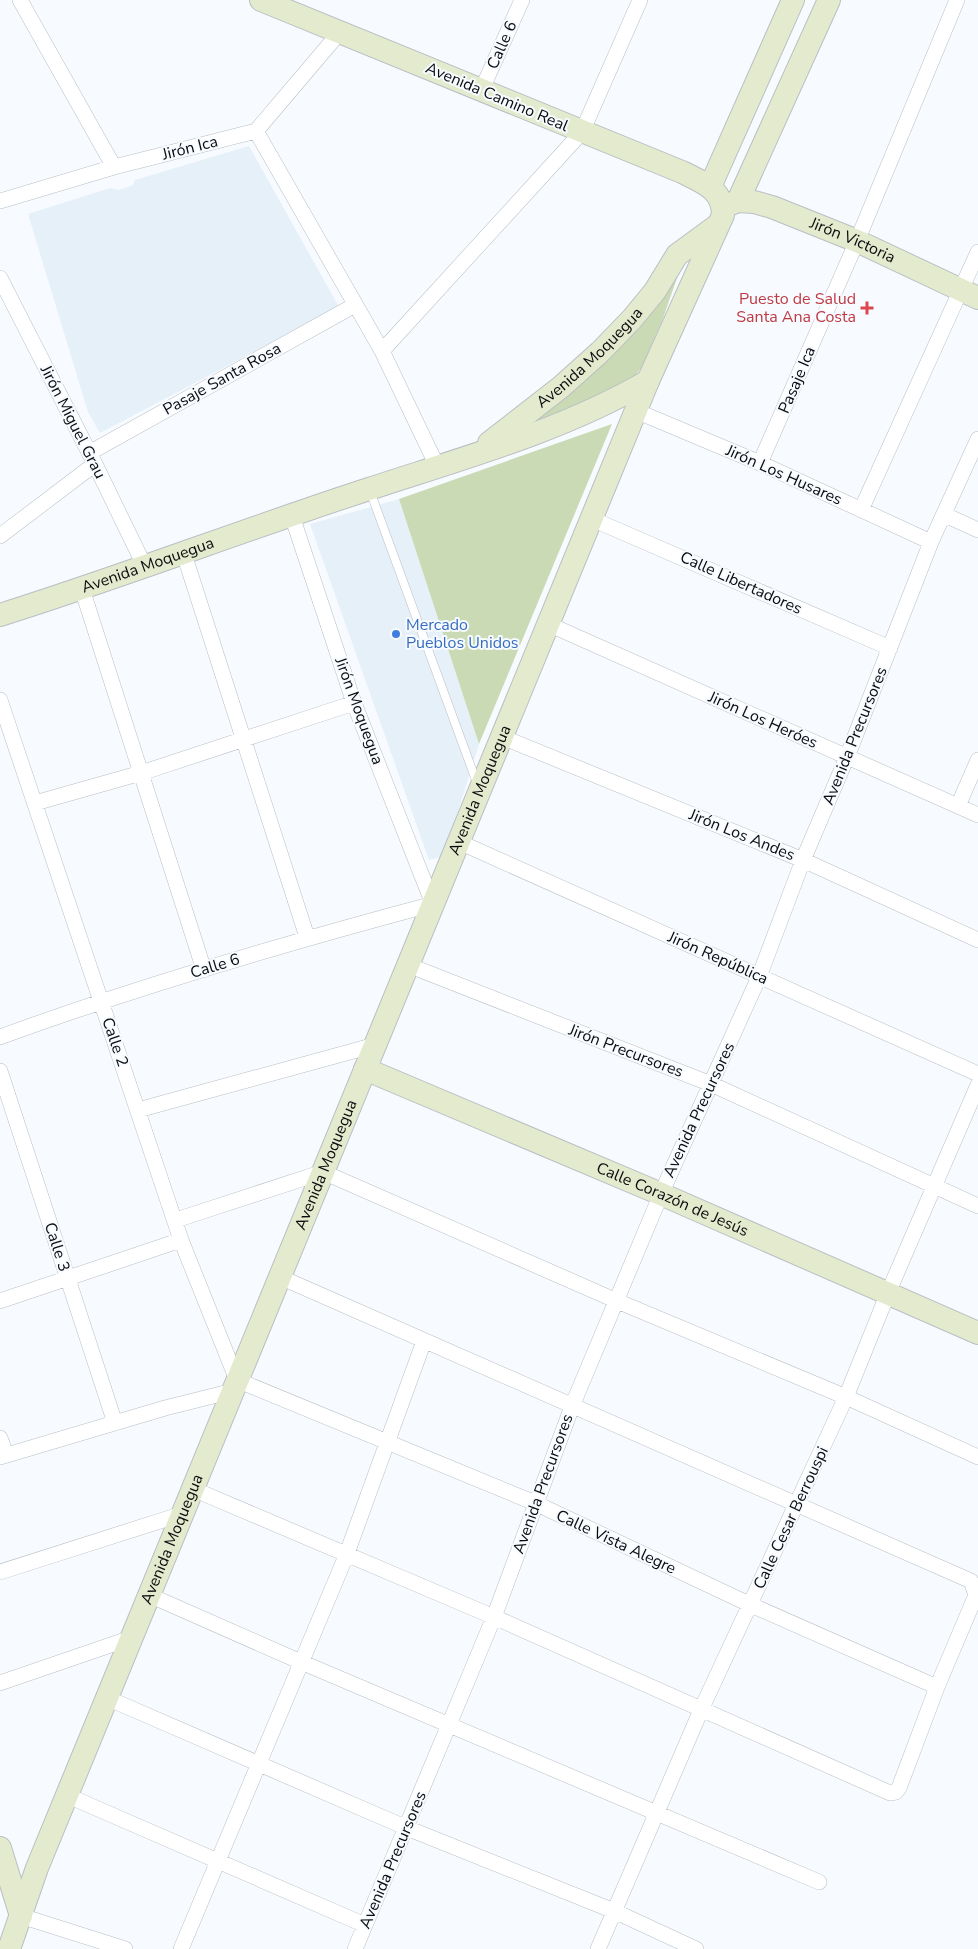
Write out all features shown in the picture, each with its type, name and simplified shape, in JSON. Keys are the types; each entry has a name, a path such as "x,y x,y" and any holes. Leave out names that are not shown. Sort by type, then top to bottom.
{"main road":[{"name":"Avenida Camino Real","path":"261,0 682,172 710,187 727,210"},
{"path":"710,187 793,0"},
{"name":"Avenida Moquegua","path":"9,1949 37,1868 66,1796 648,381 727,210 829,0"},
{"name":"Jirón Victoria","path":"727,210 754,202 772,207 857,241 969,294"},
{"name":"Avenida Moquegua","path":"438,468 480,451 561,387 632,319 655,291 677,255 727,210"},
{"name":"Avenida Moquegua","path":"0,616 370,489 438,468 609,404 648,381"},
{"name":"Calle Corazón de Jesús","path":"365,1069 661,1194 978,1333"},
{"path":"0,1848 20,1916"}],"street":[{"path":"20,0 114,167"},
{"name":"Calle 6","path":"482,89 522,0"},
{"path":"382,351 582,132 640,0"},
{"name":"Pasaje Ica","path":"760,463 857,241 957,0"},
{"path":"340,32 256,131 382,351 438,468"},
{"name":"Jirón Ica","path":"0,201 114,167 256,131"},
{"path":"861,510 969,294 978,252"},
{"name":"Jirón Miguel Grau","path":"0,278 92,458 144,567"},
{"name":"Pasaje Santa Rosa","path":"0,536 92,458 355,305"},
{"name":"Jirón Los Husares","path":"636,411 760,463 931,542"},
{"name":"Avenida Precursores","path":"355,1949 494,1617 572,1404 661,1194 759,977 803,860 847,757 931,542 945,515 978,439"},
{"path":"945,515 978,530"},
{"name":"Jirón Moquegua","path":"292,516 354,703 433,904"},
{"name":"Calle Libertadores","path":"592,518 890,648"},
{"path":"184,554 307,937"},
{"path":"82,589 204,970"},
{"name":"Jirón Los Heróes","path":"548,624 978,814"},
{"name":"Calle 2","path":"0,700 176,1220 181,1240 235,1386"},
{"path":"35,803 141,773 354,703"},
{"name":"Jirón Los Andes","path":"502,737 803,860 978,940"},
{"path":"958,806 978,760"},
{"name":"Jirón República","path":"459,842 978,1074"},
{"name":"Calle 6","path":"0,1037 101,1000 307,937 433,904"},
{"name":"Jirón Precursores","path":"408,965 711,1084 934,1188 978,1206"},
{"path":"138,1110 375,1045"},
{"name":"Calle 3","path":"0,1071 115,1423"},
{"name":"Calle Cesar Berrouspi","path":"598,1949 701,1710 846,1397 888,1293 978,1085"},
{"path":"176,1220 323,1172 617,1301 846,1397 978,1456"},
{"path":"0,1301 68,1280 181,1240"},
{"path":"192,1489 346,1556 494,1617 890,1793 896,1792 937,1687 976,1595 971,1582 572,1404 280,1277"},
{"path":"181,1949 346,1556 385,1443 424,1341"},
{"path":"0,1438 3,1456 235,1386"},
{"name":"Calle Vista Alegre","path":"235,1386 535,1503 751,1605 937,1687"},
{"path":"0,1572 182,1514"},
{"path":"149,1595 301,1662 449,1723 819,1882"},
{"path":"0,1683 131,1638"},
{"path":"106,1698 407,1828 614,1911 696,1949"},
{"path":"66,1796 365,1925"},
{"path":"20,1916 125,1949"}],"lane":[{"path":"370,489 480,791"}],"shaded area":[{"path":"249,146 339,307 100,433 88,412 28,214 110,188 119,190 133,185 135,180"},
{"name":"Mercado Pueblos Unidos","path":"399,499 479,744 444,856 429,860 310,524"}],"green space":[{"path":"682,264 662,321 641,368 629,385 536,424 532,422"},
{"path":"612,424 479,744 399,499"}],"place":[{"name":"Puesto de Salud Santa Ana Costa","path":"867,308"},
{"name":"Mercado Pueblos Unidos","path":"396,634"}]}
